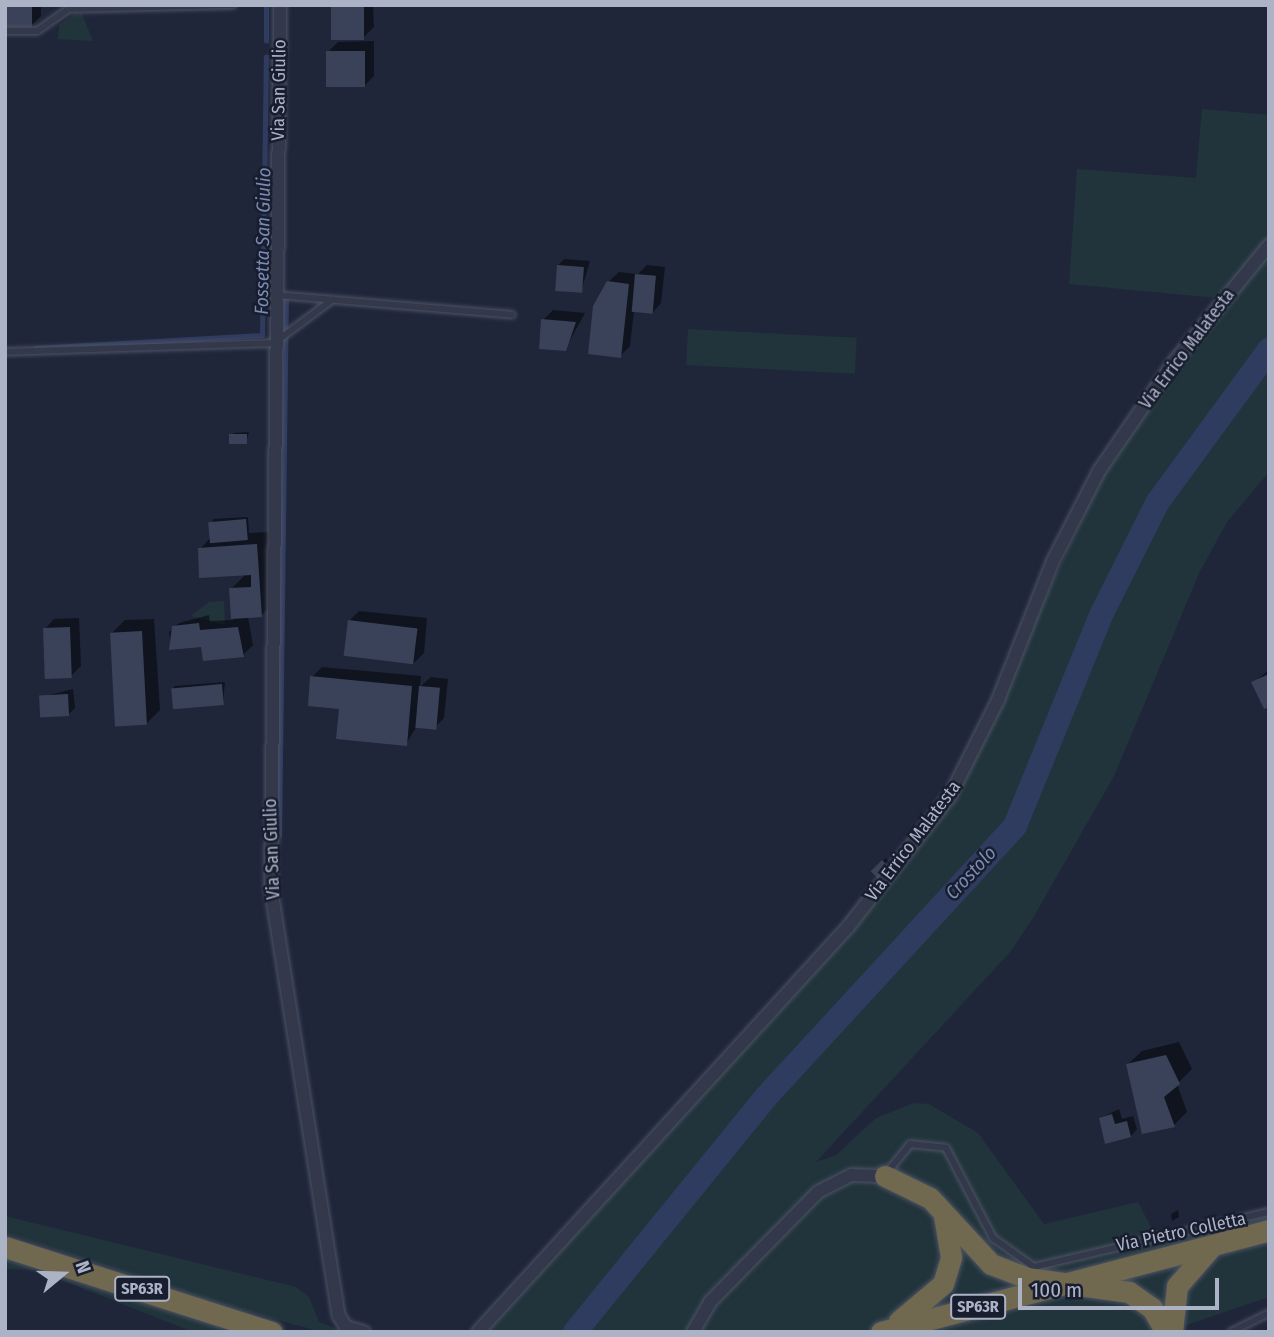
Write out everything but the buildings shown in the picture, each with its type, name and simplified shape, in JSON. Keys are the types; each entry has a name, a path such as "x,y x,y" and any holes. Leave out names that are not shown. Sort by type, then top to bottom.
{"highway":[{"path":"885,1176 923,1192 943,1210 991,1264 1014,1275 1134,1294 1166,1332"},
{"path":"883,1331 928,1302 943,1284 951,1257 943,1210"},
{"name":"SP63R","path":"883,1331 1269,1230"},
{"path":"1172,1332 1177,1286 1214,1244"},
{"name":"SP63R","path":"5,1247 272,1332"}],"street":[{"name":"Via San Giulio","path":"280,5 274,343 271,889 339,1316 346,1327 364,1332"},
{"name":"Via Errico Malatesta","path":"478,1332 848,927 950,796 993,712 1053,561 1100,471 1174,362 1269,245"},
{"path":"693,1332 710,1302 818,1192 852,1175 885,1176"}],"lane":[{"path":"5,31 37,32 68,9 233,5"},
{"path":"276,295 512,315"},
{"path":"5,352 274,343 332,300"},
{"name":"Via Pietro Colletta","path":"885,1176 910,1144 946,1148 987,1230 1034,1267 1269,1212"},
{"path":"1231,1332 1269,1314"}],"shaded area":[{"path":"75,14 82,14 93,41 58,39 59,25"},
{"path":"1202,109 1269,115 1269,472 1227,522 1200,571 1114,776 1033,918 1011,951 816,1162 836,1155 876,1118 914,1103 929,1104 978,1133 1044,1224 1138,1202 1151,1227 1171,1236 1269,1212 1269,1297 1166,1332 482,1332 854,923 954,795 1110,458 1228,299 1069,284 1077,169 1196,178"},
{"path":"688,329 857,338 855,374 686,365"},
{"path":"224,601 225,625 191,616 209,602"},
{"path":"5,1216 296,1287 309,1297 319,1322 346,1332 322,1332 211,1302 5,1233"},
{"path":"5,1257 235,1332 193,1332 36,1270 5,1269"}],"waterway":[{"name":"Fossetta San Giulio","path":"266,5 266,41"},
{"name":"Fossetta San Giulio","path":"35,348 262,335 266,57"},
{"path":"279,836 286,296"},
{"name":"Crostolo","path":"575,1332 766,1097 1015,826 1102,613 1157,503 1269,350"}]}
